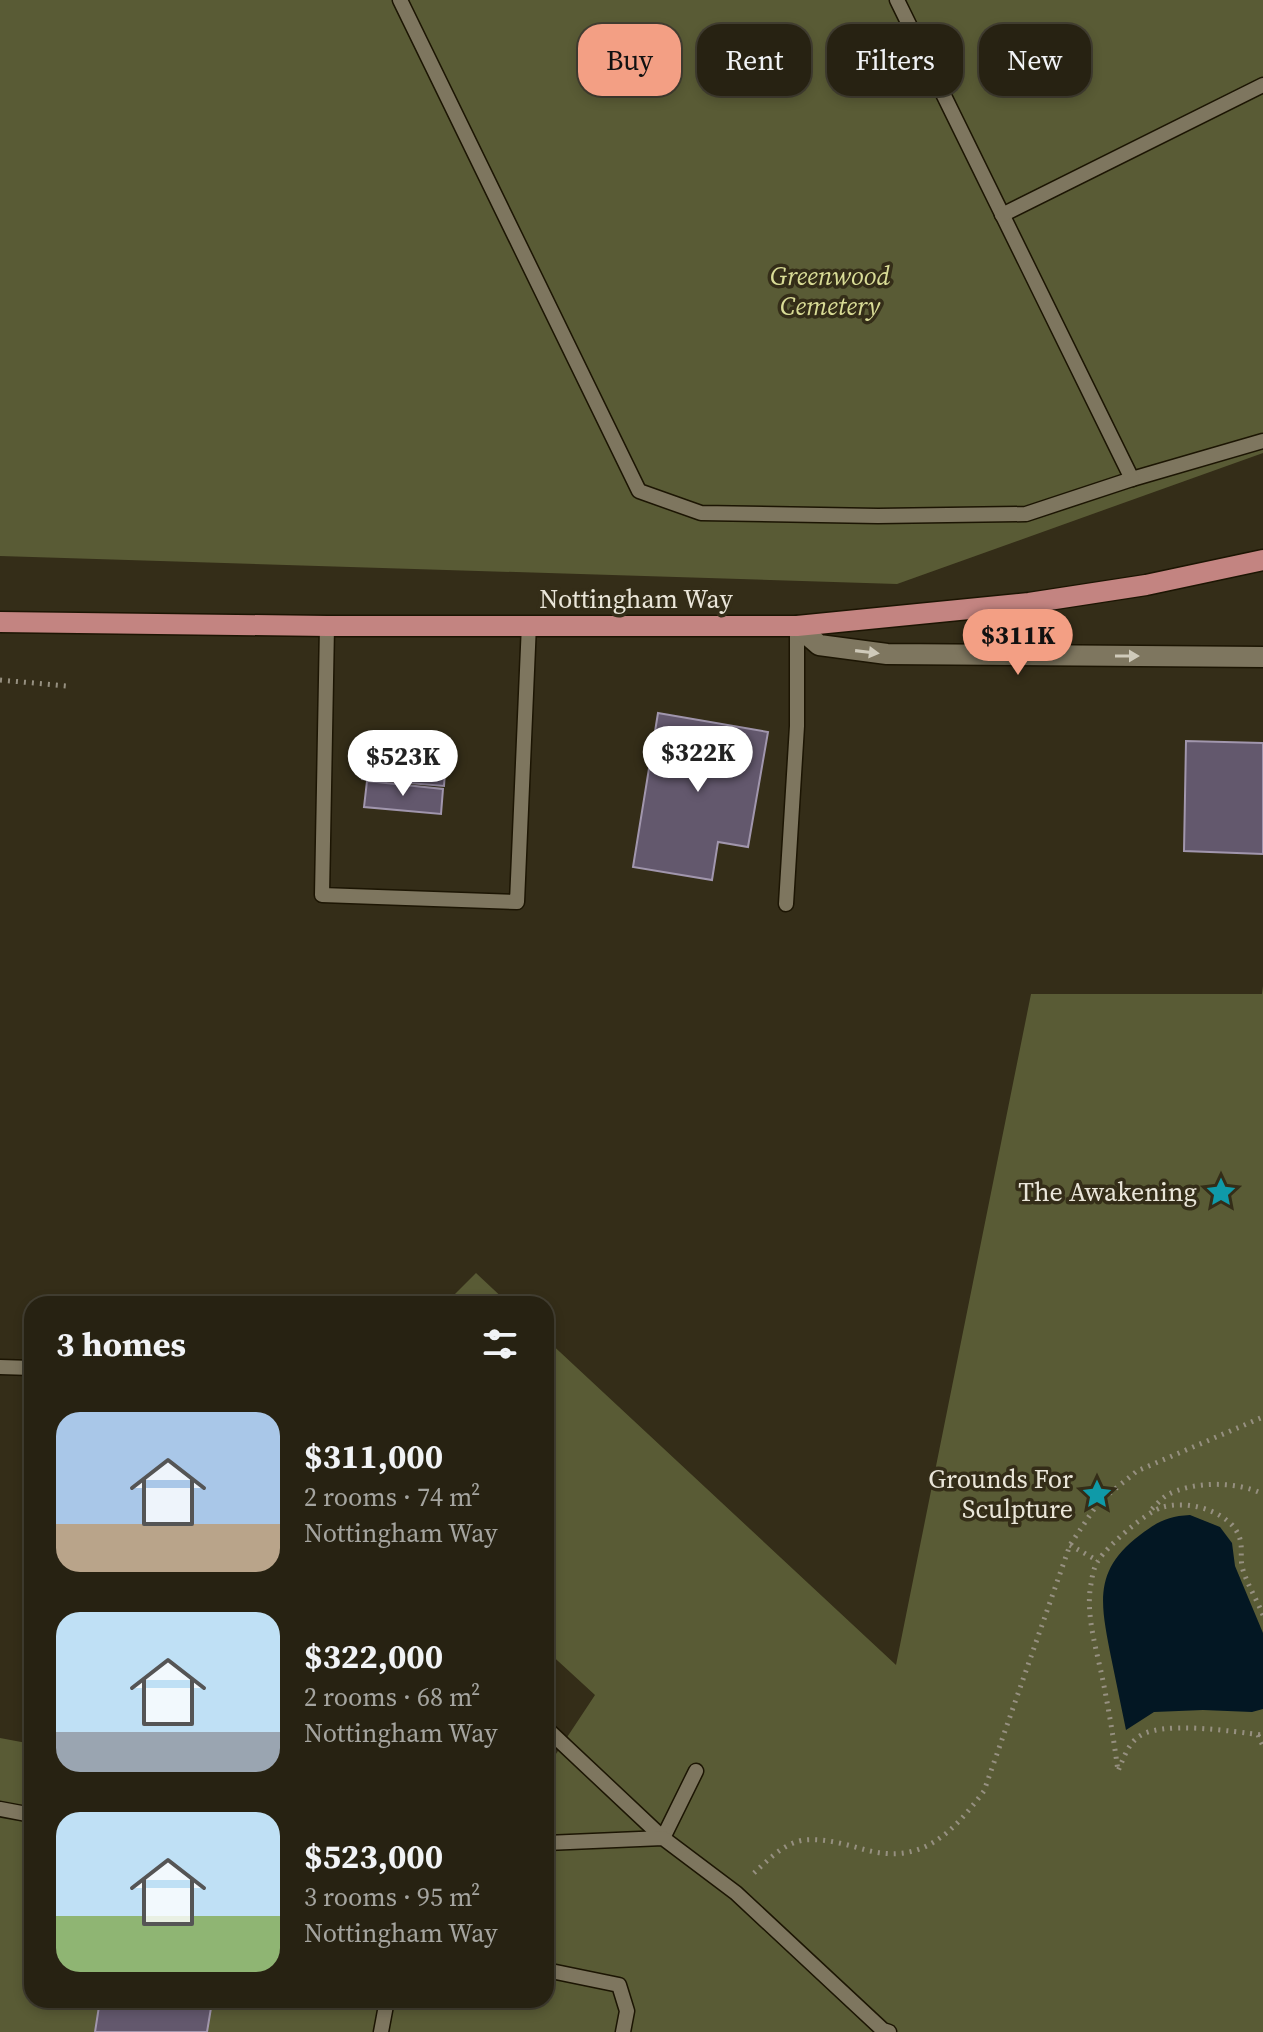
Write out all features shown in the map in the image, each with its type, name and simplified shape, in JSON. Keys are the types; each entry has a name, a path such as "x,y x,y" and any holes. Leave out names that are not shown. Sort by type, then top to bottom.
{"main road":[{"name":"Nottingham Way","path":"0,622 797,626 1029,603 1146,585 1263,560"}],"street":[{"path":"797,626 819,645 887,654 1263,657"}],"lane":[{"path":"400,0 639,491 701,513 878,516 1026,514 1263,441"},
{"path":"897,0 1132,479"},
{"path":"1002,215 1263,85"},
{"path":"327,626 322,895 517,902 529,624"},
{"path":"786,904 797,726 797,626"},
{"path":"0,1367 24,1368"},
{"path":"554,1736 663,1838 736,1893 889,2032"},
{"path":"663,1838 696,1771"},
{"path":"0,1809 24,1814"},
{"path":"554,1843 663,1838"},
{"path":"554,1972 619,1985 627,2011 623,2032"},
{"path":"381,2032 386,2008"}],"path":[{"path":"0,680 67,686"},
{"path":"754,1873 778,1852 805,1840 898,1853 925,1848 959,1824 984,1791 1070,1545 1098,1503 1137,1471 1263,1417"},
{"path":"1263,1494 1239,1486 1199,1485 1166,1495 1098,1561 1090,1587 1091,1614 1118,1771 1135,1740 1150,1732 1170,1728 1260,1735 1263,1746"},
{"path":"1146,1514 1179,1504 1206,1509 1232,1525 1240,1538 1242,1567 1263,1615"},
{"path":"1070,1545 1098,1561"}],"green space":[{"name":"Greenwood Cemetery","path":"0,0 1263,0 1263,453 897,584 0,556"},
{"name":"Grounds For Sculpture","path":"1263,986 1263,2032 0,2032 0,1738 24,1742 24,2008 554,2008 554,1757 595,1695 554,1657 554,1346 896,1665 1031,994 1262,994"},
{"path":"476,1273 500,1296 453,1296"}],"water":[{"path":"1190,1515 1220,1527 1232,1543 1235,1566 1263,1633 1263,1709 1252,1712 1154,1712 1126,1730 1103,1605 1107,1576 1125,1548 1146,1530 1169,1518"}],"building":[{"path":"658,713 768,732 748,847 718,842 712,880 633,867"},
{"path":"365,737 447,743 444,786 362,779"},
{"path":"1186,741 1263,743 1263,854 1184,851"},
{"path":"367,781 443,789 441,814 364,807"},
{"path":"99,2008 211,2008 207,2032 95,2032"}],"place":[{"name":"The Awakening","path":"1221,1192"},
{"name":"Grounds For Sculpture","path":"1097,1494"}]}
